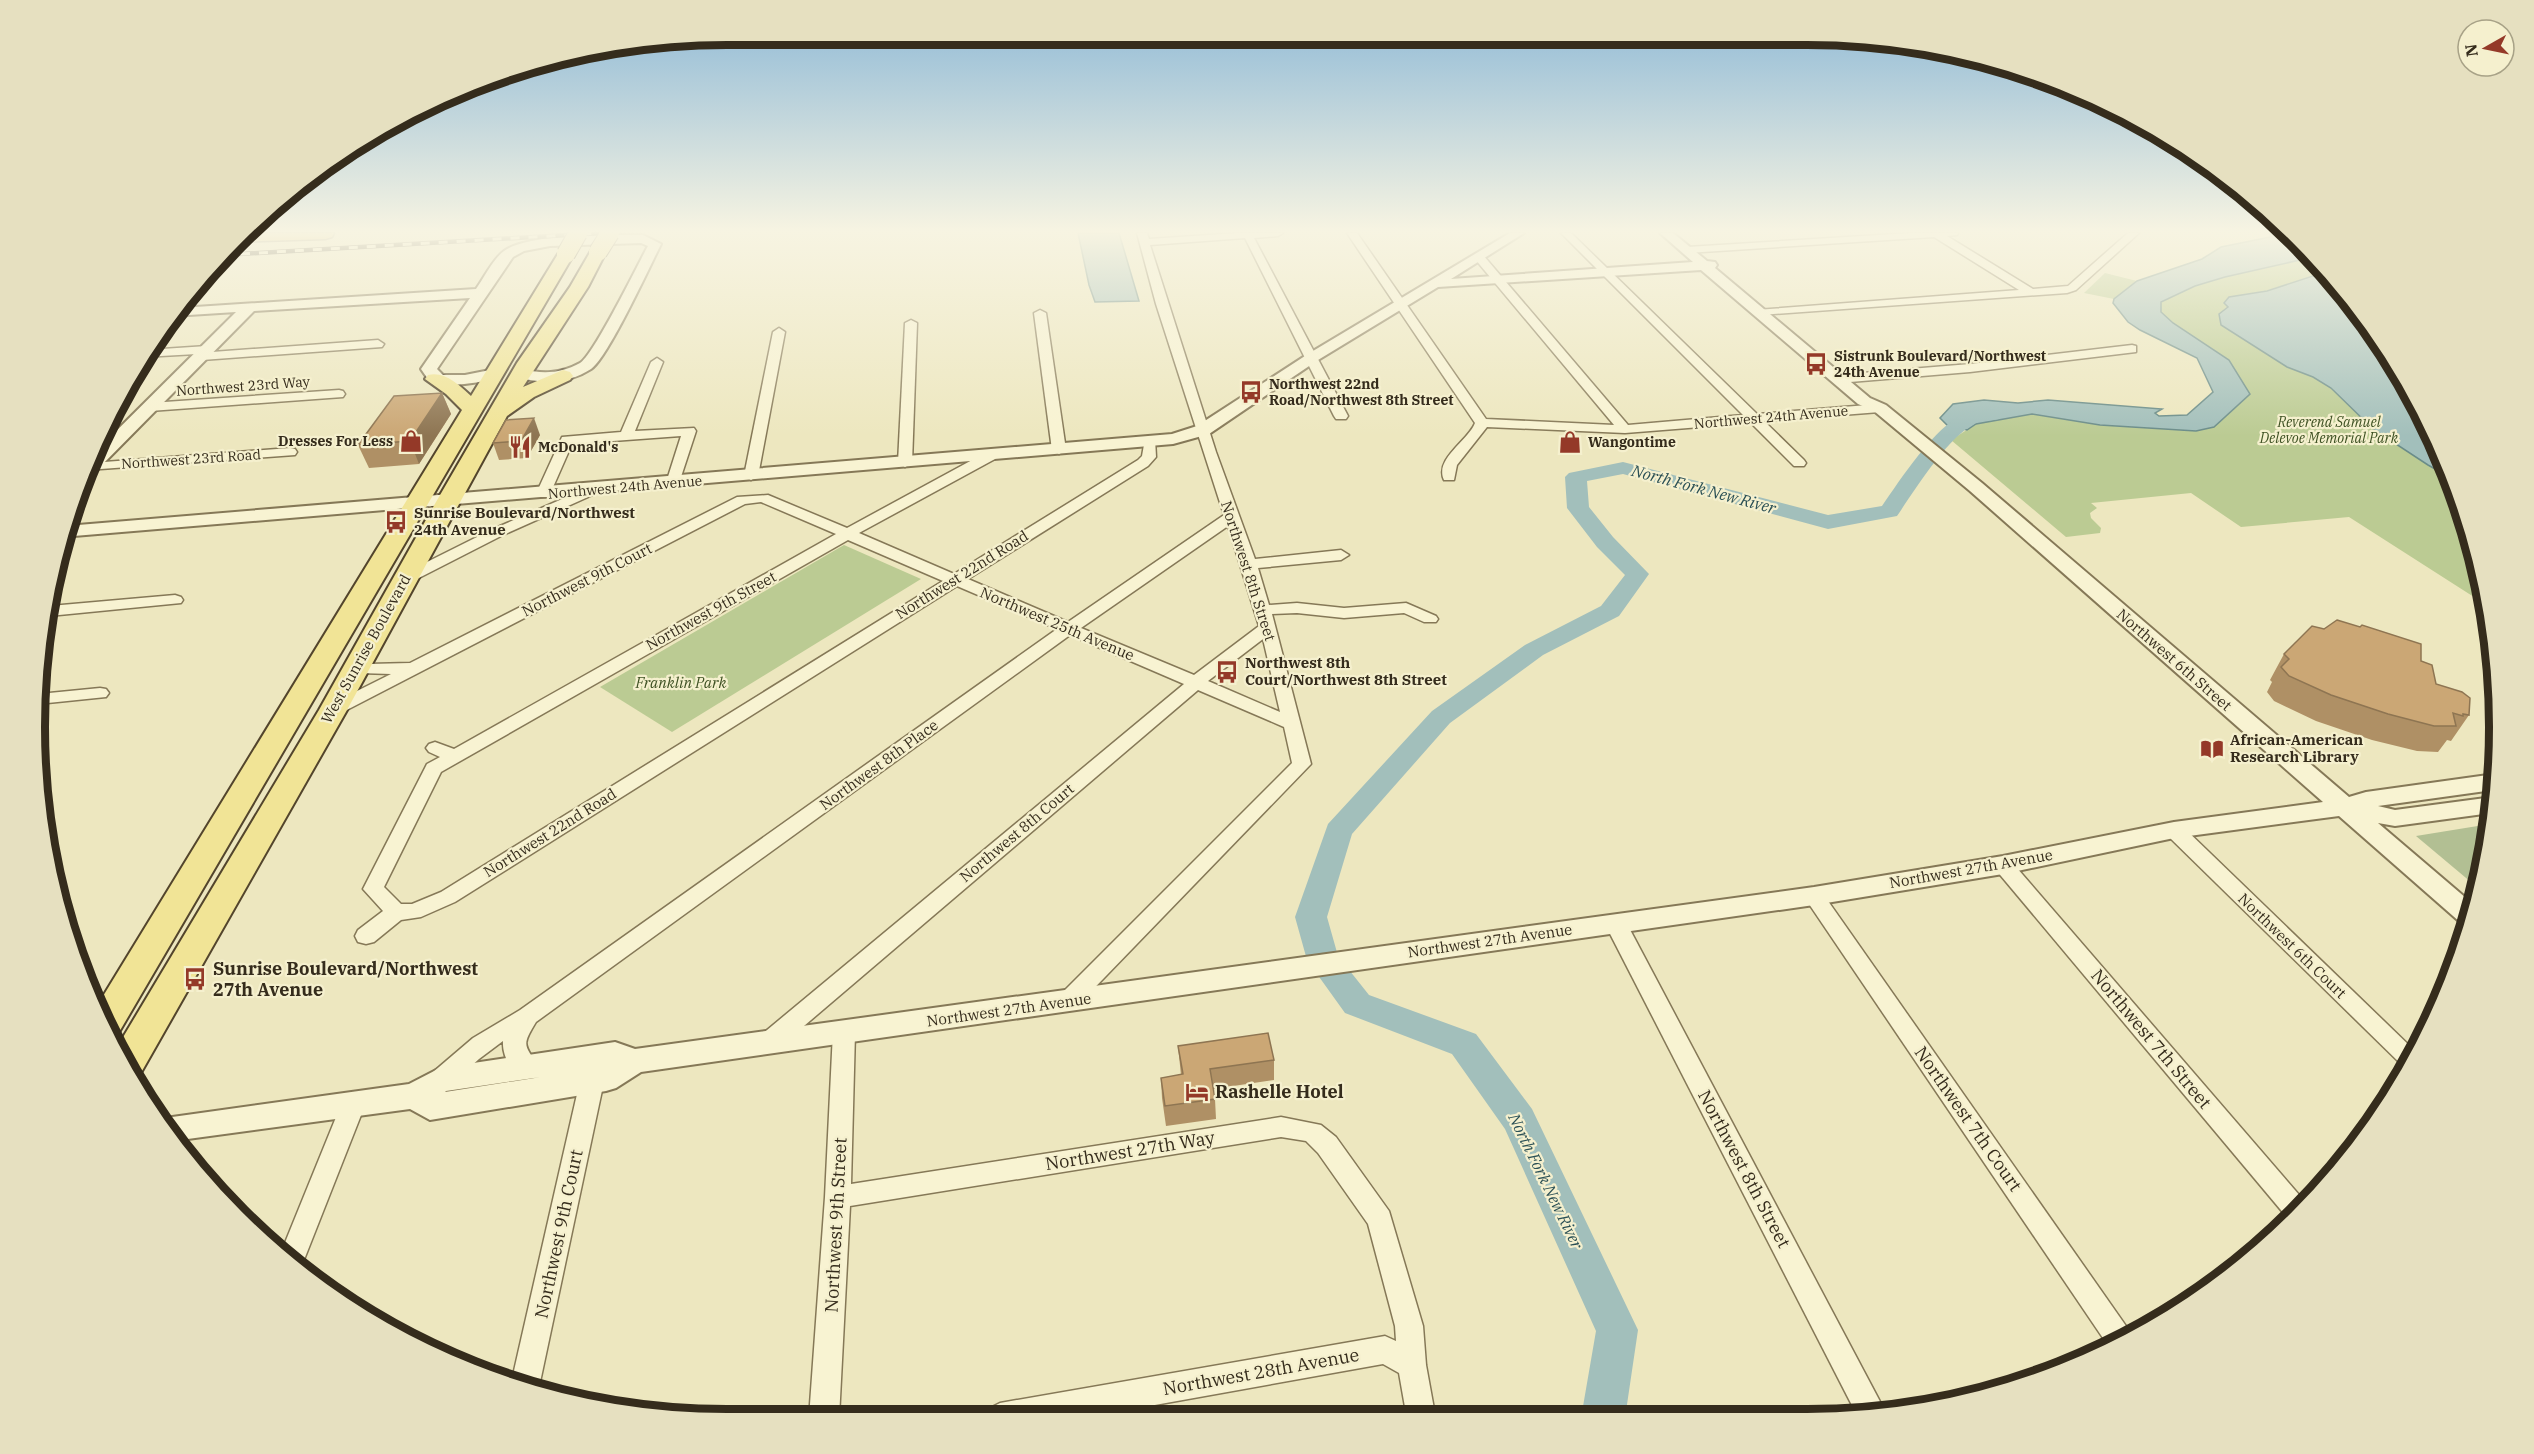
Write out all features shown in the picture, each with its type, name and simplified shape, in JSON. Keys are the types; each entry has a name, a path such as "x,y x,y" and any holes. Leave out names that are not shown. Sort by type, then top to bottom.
{"main road":[{"name":"West Sunrise Boulevard","path":"110,1016 538,301"},
{"name":"West Sunrise Boulevard","path":"130,1057 333,710 520,374 569,301"},
{"path":"496,416 527,393 563,376"},
{"path":"435,379 453,390 474,411"}],"street":[{"path":"186,311 359,301"},
{"path":"474,301 430,365 430,374 435,379 465,381 495,374"},
{"path":"520,374 540,378 563,376 581,370 594,357 626,301"},
{"name":"Northwest 8th Street","path":"1068,1002 1302,764 1249,564 1231,517 1164,301"},
{"path":"1283,301 1341,416"},
{"path":"1400,301 1482,423 1479,430 1450,464 1449,477"},
{"path":"1150,442 1203,430 1312,357 1407,301"},
{"path":"1517,301 1625,429"},
{"path":"1635,301 1799,463"},
{"name":"Northwest 6th Street","path":"1754,301 1846,378 1864,401 1879,406 1976,487 2464,911"},
{"path":"1767,312 1914,301"},
{"path":"102,455 249,308"},
{"path":"1040,313 1059,450"},
{"path":"905,463 911,323"},
{"path":"752,491 779,332"},
{"path":"156,354 378,344"},
{"path":"1846,378 1970,368 2132,349"},
{"path":"626,436 657,362"},
{"name":"Northwest 23rd Way","path":"150,407 339,394"},
{"name":"Northwest 24th Avenue","path":"1482,423 1625,429 1879,406"},
{"path":"543,494 567,440 689,431 673,483"},
{"name":"Northwest 24th Avenue","path":"74,531 673,483 752,491 905,463 1150,442"},
{"name":"Northwest 22nd Road","path":"396,912 414,912 448,897 1143,463 1149,457 1150,442"},
{"name":"Northwest 23rd Road","path":"96,467 290,452"},
{"name":"Northwest 9th Street","path":"396,912 373,889 434,758 454,756 990,456"},
{"path":"407,578 496,533 592,490"},
{"name":"Northwest 25th Avenue","path":"752,491 1194,684 1293,724"},
{"name":"Northwest 9th Court","path":"333,710 752,491"},
{"name":"Northwest 8th Place","path":"440,1080 459,1061 507,1026 528,1016 1068,629 1231,517"},
{"path":"1249,564 1341,555"},
{"path":"55,611 175,600"},
{"path":"1265,619 1297,608 1344,613 1406,608 1430,619"},
{"name":"Northwest 8th Court","path":"769,1042 1194,684 1265,619"},
{"name":"Northwest 9th Court","path":"358,664 365,669 396,670 419,666"},
{"path":"46,698 100,693"},
{"name":"Northwest 27th Avenue","path":"415,1096 430,1107 606,1079 635,1061 1814,896 2003,865 2175,830 2344,807 2366,800 2487,783"},
{"name":"Northwest 27th Avenue","path":"2344,807 2395,818 2484,806"},
{"name":"Northwest 6th Court","path":"2175,830 2405,1056"},
{"name":"Northwest 7th Street","path":"2003,865 2293,1205"},
{"name":"Northwest 7th Court","path":"1814,896 2117,1335"},
{"path":"366,936 396,912"},
{"name":"Northwest 8th Street","path":"1616,924 1868,1406"},
{"name":"Northwest 8th Place","path":"526,1067 519,1061 513,1047 514,1038 528,1016"},
{"name":"Northwest 9th Street","path":"825,1409 838,1197 844,1032"},
{"name":"Northwest 27th Avenue","path":"176,1128 415,1096 440,1080 615,1054 635,1061"},
{"name":"Northwest 9th Court","path":"527,1379 592,1081"},
{"path":"295,1254 353,1105"},
{"name":"Northwest 27th Way","path":"838,1197 1281,1127 1312,1132 1327,1144 1380,1219 1408,1326 1412,1365"},
{"name":"Northwest 28th Avenue","path":"1124,1408 1385,1350 1412,1365"},
{"path":"1412,1365 1420,1409"}],"green space":[{"name":"Reverend Samuel Delevoe Memorial Park","path":"2339,301 2374,348 2419,425 2453,508 2466,550 2477,599 2349,517 2241,527 2191,493 2091,503 2097,508 2090,513 2091,518 2101,528 2100,533 2066,537 1951,440 1976,424 2032,414 2100,425 2196,431 2214,427 2229,360 2173,323 2161,312 2161,302"},
{"name":"Franklin Park","path":"844,545 921,579 672,732 600,687"},
{"path":"2482,825 2471,882 2416,836"}],"water":[{"path":"1095,301 1139,301 1095,302"},
{"path":"2114,301 2163,301 2161,302 2161,312 2173,323 2229,360 2250,394 2214,427 2196,431 2100,425 2032,414 1976,424 1967,430 1947,425 1940,418 1953,404 1984,400 2018,403 2048,400 2162,409 2155,413 2159,416 2187,415 2213,392 2197,358 2140,330 2128,322"},
{"path":"2226,301 2339,301 2374,348 2398,386 2419,425 2439,471 2373,429 2331,388 2313,377 2287,367 2221,325 2219,314 2228,307 2224,303"}],"building":[{"path":"442,393 410,441 358,445 394,396"},
{"path":"534,418 521,441 493,443 506,420"},
{"path":"2337,620 2360,627 2362,625 2421,644 2421,661 2432,665 2436,684 2462,692 2470,698 2469,715 2453,713 2456,726 2434,726 2331,695 2289,676 2281,667 2289,659 2284,654 2312,626 2324,629"},
{"path":"1268,1033 1274,1060 1210,1069 1215,1099 1165,1106 1161,1078 1183,1074 1178,1046"}],"waterway":[{"name":"North Fork New River","path":"1604,1409 1617,1330 1519,1120 1464,1044 1357,1004 1323,960 1311,917 1338,831 1441,717 1534,650 1610,611 1637,574 1605,542 1578,508 1576,477 1623,468 1828,522 1889,511 1947,436 1969,419 1992,415"}],"place":[{"name":"Sistrunk Boulevard/Northwest 24th Avenue","path":"1816,364"},
{"name":"Northwest 22nd Road/Northwest 8th Street","path":"1251,392"},
{"name":"Dresses For Less","path":"411,441"},
{"name":"Wangontime","path":"1570,442"},
{"name":"McDonald's","path":"520,447"},
{"name":"Sunrise Boulevard/Northwest 24th Avenue","path":"396,522"},
{"name":"Northwest 8th Court/Northwest 8th Street","path":"1227,672"},
{"name":"African-American Research Library","path":"2212,749"},
{"name":"Sunrise Boulevard/Northwest 27th Avenue","path":"195,979"},
{"name":"Rashelle Hotel","path":"1197,1092"}]}
